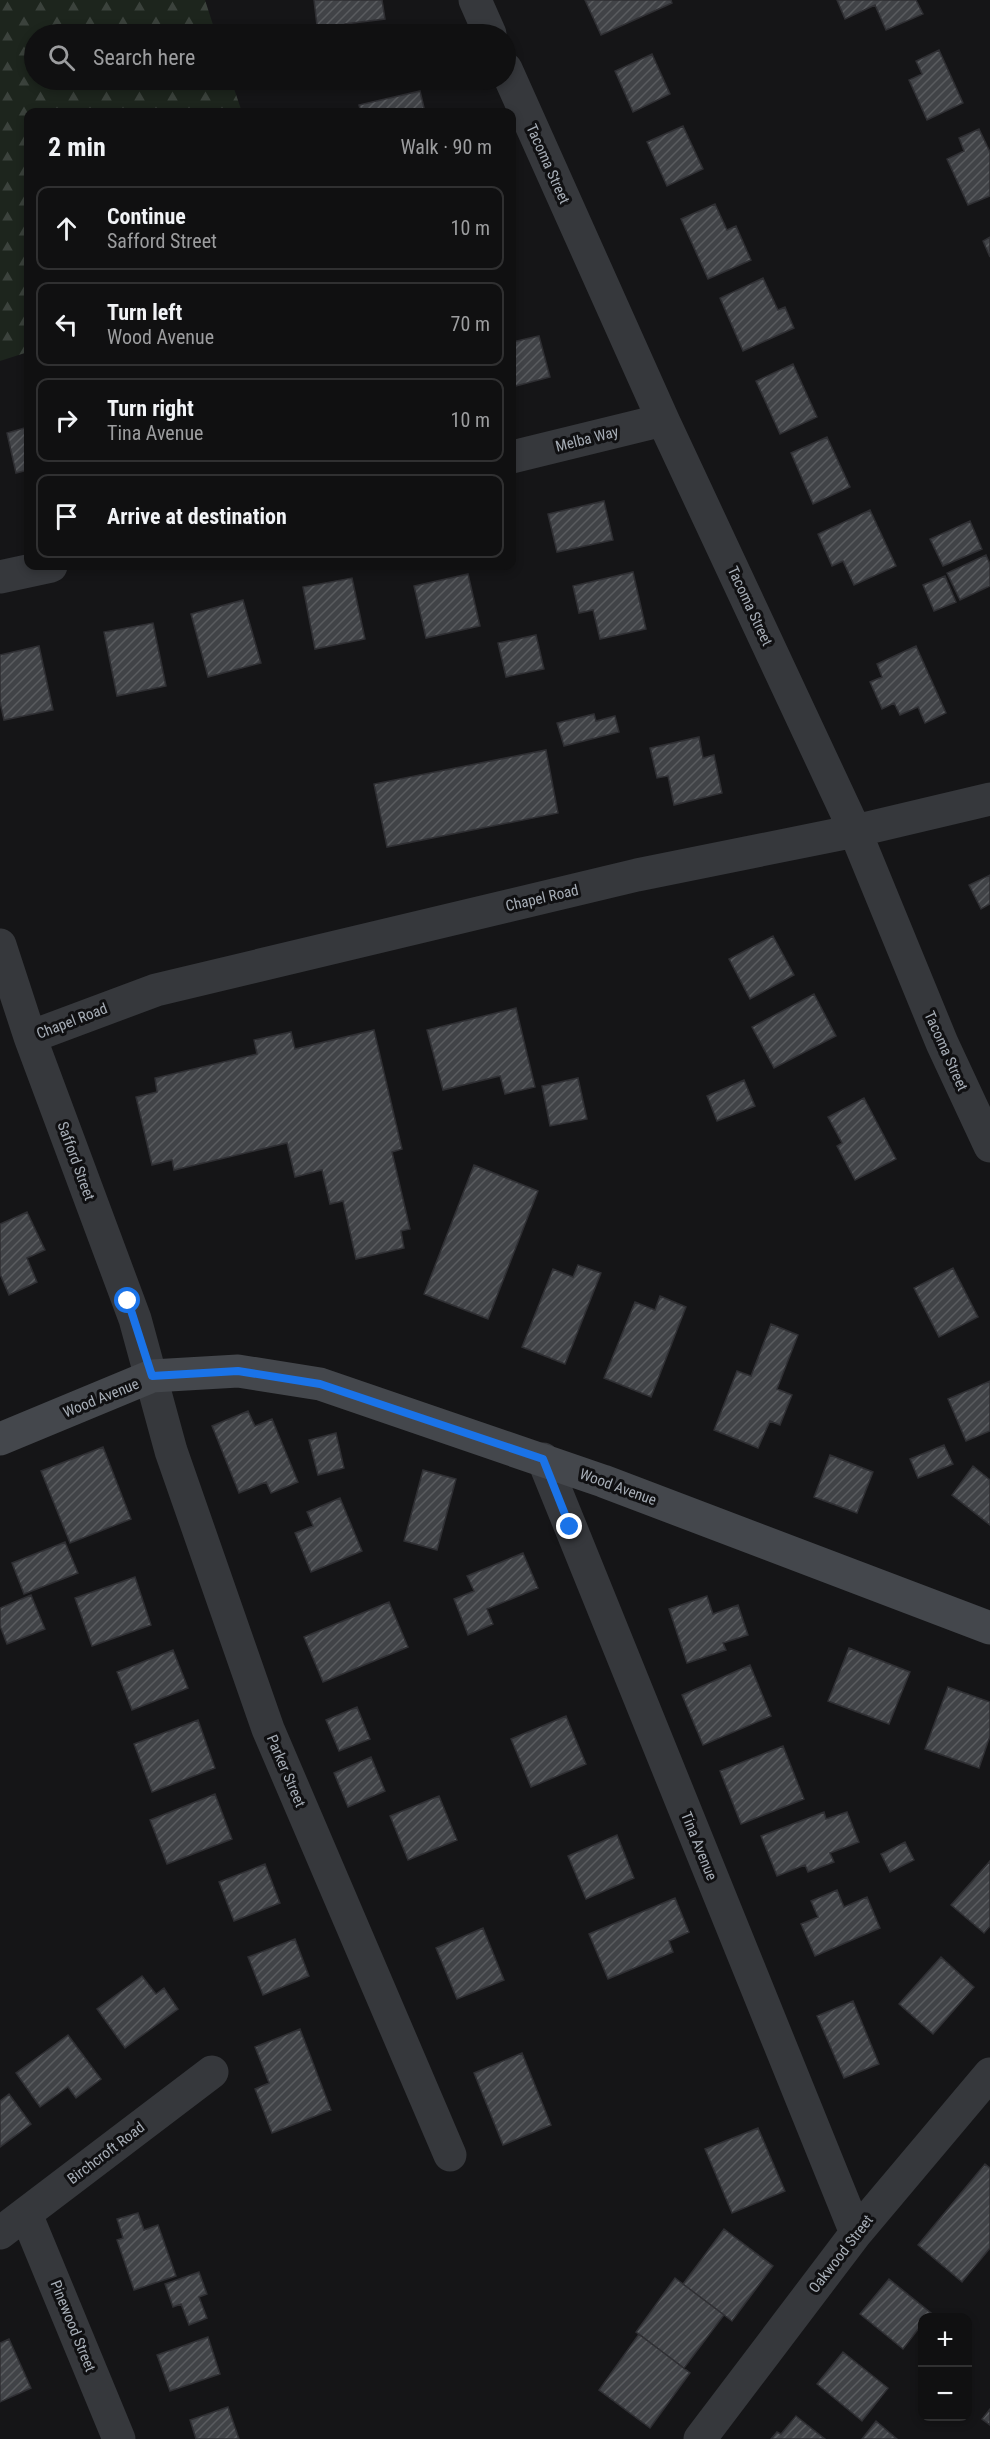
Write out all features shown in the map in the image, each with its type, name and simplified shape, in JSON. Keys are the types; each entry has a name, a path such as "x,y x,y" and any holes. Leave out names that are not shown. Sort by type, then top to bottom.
{"main road":[{"name":"Wood Avenue","path":"0,1440 152,1376 238,1371 320,1384 543,1459 990,1628"}],"street":[{"path":"475,0 486,24"},
{"name":"Tacoma Street","path":"515,90 663,420 855,831 942,1043 990,1146"},
{"name":"Melba Way","path":"516,456 663,420"},
{"path":"0,577 32,570"},
{"name":"Chapel Road","path":"30,1037 156,990 637,875 855,831 990,799"},
{"name":"Safford Street","path":"0,945 30,1037 135,1319 152,1376"},
{"name":"Parker Street","path":"152,1376 171,1451 268,1730 450,2155"},
{"name":"Tina Avenue","path":"543,1459 856,2233"},
{"name":"Birchcroft Road","path":"0,2233 212,2072"},
{"name":"Oakwood Street","path":"700,2439 856,2233 990,2074"},
{"name":"Pinewood Street","path":"26,2214 119,2439"}],"green space":[{"path":"0,0 205,0 213,24 24,24 24,90 234,90 241,108 24,108 24,353 0,361"}],"building":[{"path":"314,0 382,0 385,19 345,24 317,24"},
{"path":"585,0 671,0 672,3 601,35"},
{"path":"837,0 916,0 923,14 886,30 875,5 845,19"},
{"path":"939,50 963,103 927,120 909,80 922,74 916,61"},
{"path":"652,54 670,94 633,112 615,71"},
{"path":"420,91 424,108 360,108 359,105"},
{"path":"683,126 703,169 667,186 647,142"},
{"path":"979,129 990,152 990,196 968,205 947,159 964,151 959,138"},
{"path":"715,204 727,230 736,226 751,260 708,279 681,219"},
{"path":"990,237 990,257 983,241"},
{"path":"763,278 778,310 785,307 794,328 743,351 720,298"},
{"path":"539,336 550,377 516,386 516,341"},
{"path":"793,364 817,417 780,434 756,381"},
{"path":"24,428 24,471 16,473 7,433"},
{"path":"827,437 850,487 813,504 791,453"},
{"path":"604,501 613,540 557,552 548,514"},
{"path":"870,510 896,566 854,585 843,561 832,566 818,534"},
{"path":"970,521 982,549 943,566 930,539"},
{"path":"986,555 990,564 990,586 960,600 947,573"},
{"path":"633,572 646,629 600,639 593,610 579,613 573,586"},
{"path":"468,574 480,626 426,638 414,586"},
{"path":"945,576 956,602 934,611 923,585"},
{"path":"352,578 365,639 315,649 303,587"},
{"path":"243,600 261,663 208,677 191,614"},
{"path":"153,623 166,686 117,696 104,632"},
{"path":"536,635 544,669 506,677 498,643"},
{"path":"39,646 53,710 4,720 0,702 0,655"},
{"path":"916,646 946,713 925,723 918,707 900,715 894,703 882,709 870,682 882,677 877,664"},
{"path":"594,714 596,721 615,716 619,732 564,746 557,723"},
{"path":"699,737 703,758 714,755 722,793 674,805 668,776 657,778 650,748"},
{"path":"546,750 558,813 387,847 374,784"},
{"path":"990,875 990,904 981,909 969,885"},
{"path":"773,936 794,975 750,999 729,959"},
{"path":"814,994 836,1036 774,1068 752,1027"},
{"path":"516,1008 535,1087 505,1094 500,1076 443,1090 427,1030"},
{"path":"374,1030 402,1149 392,1152 410,1229 401,1231 404,1248 356,1259 343,1201 330,1204 322,1170 295,1177 287,1143 174,1170 172,1160 152,1165 136,1097 157,1092 155,1078 257,1054 254,1040 291,1032 295,1049"},
{"path":"578,1078 587,1119 550,1126 542,1086"},
{"path":"744,1080 755,1106 717,1121 707,1096"},
{"path":"864,1098 896,1159 855,1180 837,1146 842,1143 828,1117"},
{"path":"474,1165 538,1191 488,1319 424,1294"},
{"path":"27,1212 45,1250 27,1258 37,1282 9,1295 0,1274 0,1224"},
{"path":"578,1265 601,1273 565,1364 522,1347 553,1269 573,1277"},
{"path":"953,1268 978,1317 939,1337 914,1288"},
{"path":"660,1296 686,1307 651,1397 604,1378 635,1302 655,1310"},
{"path":"771,1324 798,1335 777,1389 792,1395 780,1425 770,1421 758,1448 714,1430 737,1371 751,1376"},
{"path":"990,1381 990,1431 966,1441 948,1399"},
{"path":"248,1411 255,1426 272,1419 298,1482 271,1493 266,1482 239,1493 212,1426"},
{"path":"336,1433 344,1468 318,1475 309,1440"},
{"path":"944,1445 953,1464 918,1478 910,1459"},
{"path":"103,1447 131,1519 70,1543 41,1471"},
{"path":"830,1455 873,1472 857,1513 814,1497"},
{"path":"973,1466 990,1480 990,1525 952,1495"},
{"path":"423,1470 456,1479 437,1550 404,1541"},
{"path":"340,1498 362,1551 311,1572 295,1533 313,1526 307,1512"},
{"path":"65,1542 78,1573 24,1594 12,1563"},
{"path":"523,1553 538,1588 487,1609 493,1624 468,1635 454,1599 474,1591 467,1576"},
{"path":"135,1577 151,1625 92,1646 75,1598"},
{"path":"31,1595 45,1629 7,1644 0,1626 0,1608"},
{"path":"707,1596 713,1614 738,1605 748,1635 723,1643 726,1650 687,1663 669,1609"},
{"path":"389,1602 408,1647 323,1682 304,1637"},
{"path":"849,1648 910,1672 889,1724 828,1701"},
{"path":"173,1650 188,1688 132,1710 117,1672"},
{"path":"750,1665 771,1716 703,1745 682,1695"},
{"path":"948,1687 990,1702 990,1736 979,1768 925,1749"},
{"path":"357,1707 370,1739 339,1751 326,1720"},
{"path":"566,1716 586,1764 531,1787 511,1739"},
{"path":"198,1720 215,1768 152,1792 134,1744"},
{"path":"783,1746 804,1799 741,1824 720,1771"},
{"path":"371,1757 385,1791 348,1807 334,1773"},
{"path":"215,1794 232,1839 167,1864 150,1820"},
{"path":"439,1796 457,1840 408,1860 390,1816"},
{"path":"824,1812 826,1819 847,1812 859,1842 830,1853 834,1862 808,1872 805,1865 777,1876 761,1836"},
{"path":"617,1835 634,1878 586,1899 568,1856"},
{"path":"905,1842 914,1860 890,1872 881,1854"},
{"path":"990,1861 990,1926 984,1933 951,1905"},
{"path":"265,1864 280,1903 234,1921 219,1882"},
{"path":"837,1890 844,1907 867,1897 880,1928 815,1956 801,1924 818,1917 811,1901"},
{"path":"675,1898 689,1932 669,1941 673,1952 608,1979 589,1934"},
{"path":"483,1928 504,1980 457,1999 436,1948"},
{"path":"295,1939 309,1976 263,1995 248,1957"},
{"path":"941,1957 974,1987 933,2034 899,2004"},
{"path":"142,1976 156,1994 164,1988 178,2009 125,2048 97,2009"},
{"path":"853,2001 879,2064 844,2078 817,2016"},
{"path":"300,2029 331,2110 272,2133 255,2089 269,2083 255,2047"},
{"path":"68,2035 101,2079 76,2098 68,2087 40,2107 16,2073"},
{"path":"522,2053 551,2125 503,2145 474,2073"},
{"path":"9,2094 31,2124 0,2147 0,2101"},
{"path":"758,2128 785,2191 732,2213 705,2149"},
{"path":"985,2164 990,2168 990,2248 962,2282 918,2245"},
{"path":"138,2213 144,2230 158,2225 176,2276 134,2290 117,2240 123,2238 117,2219"},
{"path":"724,2229 773,2266 732,2321 683,2284"},
{"path":"199,2272 207,2294 199,2297 207,2318 189,2325 181,2304 173,2307 165,2284"},
{"path":"675,2278 724,2315 684,2368 636,2332"},
{"path":"889,2279 931,2313 918,2313 918,2329 903,2349 860,2314"},
{"path":"639,2334 690,2373 650,2428 599,2390"},
{"path":"208,2337 220,2374 170,2391 157,2355"},
{"path":"9,2339 31,2388 0,2402 0,2343"},
{"path":"843,2352 888,2388 862,2421 817,2384"},
{"path":"228,2407 239,2439 196,2439 190,2420"},
{"path":"990,2409 990,2425 982,2419"},
{"path":"796,2416 825,2439 771,2439 777,2432 781,2434"},
{"path":"876,2421 897,2439 862,2439"}],"route":[{"path":"128,1301 152,1376 238,1371 320,1384 543,1459 570,1527"}]}
